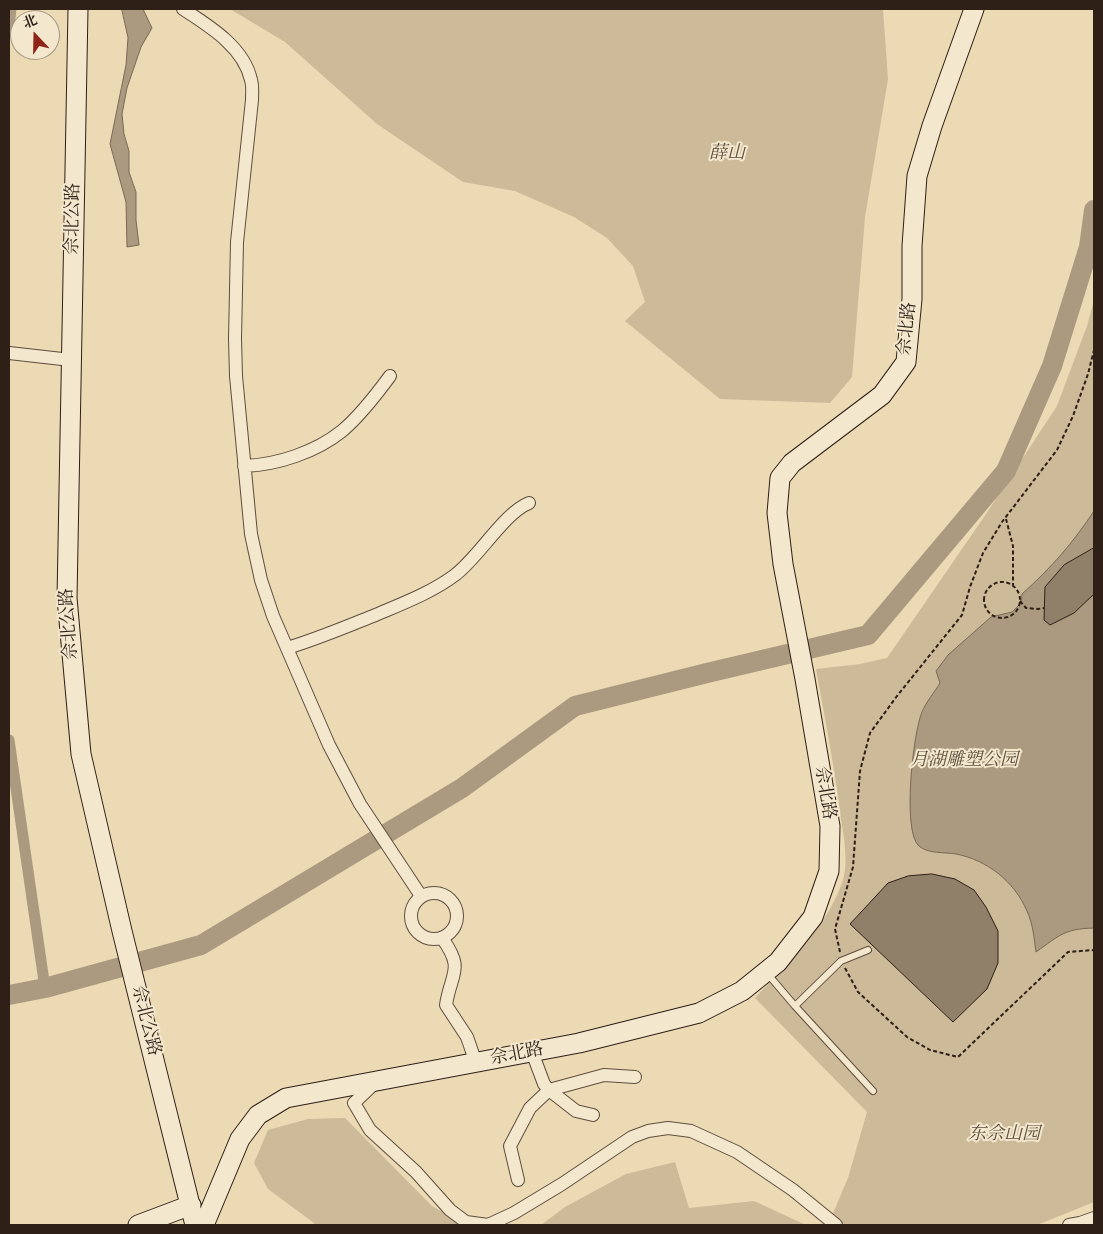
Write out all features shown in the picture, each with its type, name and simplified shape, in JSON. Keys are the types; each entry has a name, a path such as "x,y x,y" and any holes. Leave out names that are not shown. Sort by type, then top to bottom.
{"main road":[{"name":"佘北公路","path":"78,9 67,598 81,754 122,931 195,1225"},
{"name":"佘北路","path":"204,1225 240,1139 258,1115 286,1098 579,1043 700,1013 742,991 778,962 812,917 829,871 830,826 783,564 777,513 780,478 792,464 882,395 906,362 912,299 912,246 917,176 932,126 974,9"},
{"path":"138,1225 191,1205"}],"street":[{"path":"183,9 225,40 248,70 252,82 252,100 237,242 236,376 251,534 261,580 273,616 328,745 360,804 421,896"},
{"path":"9,353 71,360"},
{"path":"244,466 271,462 307,451 327,441 356,418 390,376"},
{"path":"287,648 346,627 431,590 455,575 502,525 524,505 529,503"},
{"path":"431,893 442,894 452,901 458,915 455,926 450,933 442,938 432,940 424,938 416,932 411,922 410,913 413,904 421,896 431,893"},
{"path":"442,938 453,954 456,966 446,1005 467,1037 476,1063"},
{"path":"532,1052 544,1084 549,1090 576,1111 593,1115"},
{"path":"518,1180 510,1146 530,1108 549,1090 604,1075 635,1076"},
{"path":"376,1082 354,1103 370,1130 416,1172 450,1210 466,1222 488,1225 514,1213 562,1184 632,1137 648,1131 668,1128 691,1131 737,1152 793,1190 836,1225"},
{"path":"1069,1225 1094,1218"}],"lane":[{"path":"795,1006 841,961 868,950"},
{"path":"766,971 873,1092"}],"path":[{"path":"1094,350 1088,374 1073,416 1057,450 1005,517 983,553 962,615 870,733 860,771 853,867 835,929 841,961 858,992 907,1037 930,1050 958,1056 1068,952 1094,950"},
{"path":"1005,517 1013,546 1013,585 1026,608 1044,608"},
{"path":"1013,585 1002,582 991,586 984,595 985,607 993,616 1005,617 1015,612 1020,600"}],"green space":[{"name":"薛山","path":"230,9 883,9 888,79 865,217 852,377 830,403 720,399 625,321 645,302 633,266 607,238 574,217 515,191 463,182 377,124 285,42"},
{"name":"月湖雕塑公园","path":"1094,300 1094,1202 1037,1225 828,1225 848,1178 867,1112 755,998 816,930 835,899 844,876 846,860 843,834 833,763 816,669 860,664 887,658 984,517 1057,406 1087,326"},
{"path":"345,1118 432,1206 465,1225 315,1225 268,1189 254,1163 268,1130 308,1119"},
{"path":"675,1162 689,1208 754,1201 806,1225 541,1225 565,1207 626,1174"}],"shaded area":[{"path":"122,9 143,9 152,28 141,47 127,88 122,114 124,134 129,151 129,172 136,192 136,220 139,245 127,247 126,202 110,144 126,65 128,38"},
{"path":"1094,511 1094,928 1063,934 1036,952 1029,916 1015,890 1007,881 978,861 956,854 923,849 919,846 914,837 910,803 915,740 922,712 940,683 936,671 948,655 991,617 1012,612 1021,603 1022,594 1061,555"}],"building":[{"path":"1094,548 1094,594 1074,613 1050,625 1044,620 1045,587 1064,565"},
{"path":"932,874 955,879 974,890 986,907 998,931 998,963 987,989 953,1022 850,924 888,883 908,876"}],"waterway":[{"path":"9,26 11,9"},
{"path":"9,995 45,988 201,945 462,788 575,706 868,635 1006,471 1052,366 1089,247 1094,210"},
{"path":"9,740 45,988"}],"park label":[{"name":"东佘山园","path":"1004,1135"}]}
